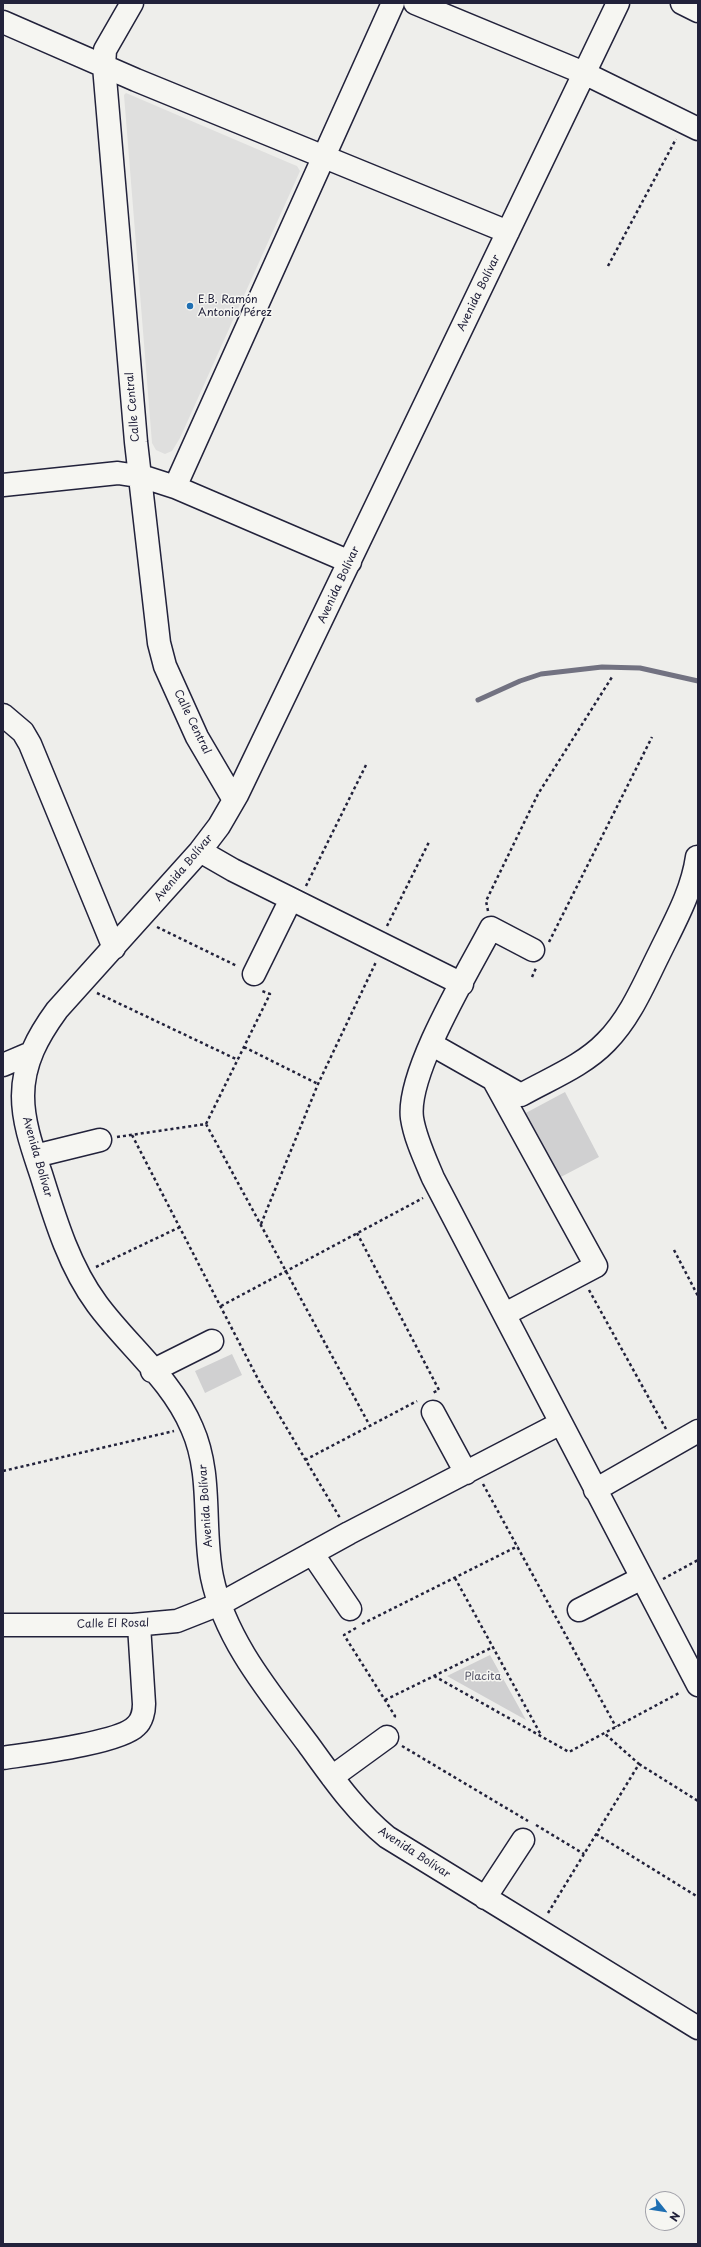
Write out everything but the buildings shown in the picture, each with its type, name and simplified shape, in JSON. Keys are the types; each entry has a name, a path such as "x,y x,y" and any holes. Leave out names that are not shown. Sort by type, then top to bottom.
{"street":[{"name":"Calle Central","path":"132,3 105,50 104,66 140,476 155,618 161,654 196,737 234,800"},
{"path":"174,487 325,157 393,3"},
{"path":"416,3 584,73 691,126"},
{"name":"Avenida Bolívar","path":"618,3 234,800 219,826 200,851 80,985 42,1030 28,1063 23,1097 26,1120 35,1156 58,1227 79,1275 97,1304 181,1407 192,1426 201,1452 205,1473 208,1543 212,1576 220,1604 243,1652 332,1777 360,1813 387,1837 698,2028"},
{"path":"682,3 698,11"},
{"path":"3,22 104,66 508,232"},
{"path":"3,485 118,473 140,476 174,487 350,562"},
{"path":"6,723 23,732 30,744 114,948"},
{"path":"200,851 294,901 462,984"},
{"path":"431,1044 521,1095 588,1058 606,1043 627,1015 680,910 694,874 696,858"},
{"path":"254,974 294,901"},
{"path":"539,954 491,928 431,1044 415,1089 412,1117 422,1151 439,1189 595,1490 698,1684"},
{"path":"3,1065 32,1053"},
{"path":"493,1079 596,1266 505,1314"},
{"path":"35,1156 100,1140"},
{"path":"152,1371 212,1341"},
{"path":"429,1401 470,1470"},
{"name":"Calle El Rosal","path":"3,1625 139,1625 177,1621 220,1604 349,1533 561,1424"},
{"path":"595,1490 698,1431"},
{"path":"312,1553 350,1609"},
{"path":"579,1610 644,1583"},
{"path":"3,1758 96,1742 120,1735 137,1726 144,1711 139,1625"},
{"path":"332,1777 387,1737"},
{"path":"485,1898 523,1840"}],"path":[{"path":"608,266 691,126"},
{"path":"491,928 486,901 538,794 612,677"},
{"path":"532,977 539,954 652,737"},
{"path":"294,901 367,763"},
{"path":"261,1224 318,1084 429,842"},
{"path":"140,919 254,974 249,984 270,994 206,1124"},
{"path":"80,985 238,1060"},
{"path":"244,1047 318,1084"},
{"path":"100,1140 206,1124"},
{"path":"206,1124 370,1426"},
{"path":"132,1135 260,1383 349,1533"},
{"path":"221,1306 439,1189"},
{"path":"79,1275 180,1228"},
{"path":"305,1460 370,1426 429,1401 439,1390 357,1232"},
{"path":"674,1250 698,1296"},
{"path":"580,1274 674,1444"},
{"path":"3,1471 192,1426"},
{"path":"470,1470 518,1546 616,1727"},
{"path":"518,1546 344,1634 395,1716 387,1737 584,1854"},
{"path":"644,1583 698,1560"},
{"path":"455,1578 541,1736"},
{"path":"385,1700 493,1647"},
{"path":"434,1676 569,1752 698,1684"},
{"path":"604,1733 639,1764 698,1801"},
{"path":"538,1930 639,1764"},
{"path":"596,1834 698,1897"}],"shaded area":[{"name":"E.B. Ramón Antonio Pérez","path":"126,93 297,166 300,171 180,438 172,451 165,454 156,450 152,443 124,95"}],"green space":[{"path":"565,1092 599,1157 557,1179 522,1115"},
{"path":"232,1354 242,1375 205,1393 195,1371"},
{"name":"Placita","path":"490,1655 526,1720 447,1676"}],"waterway":[{"path":"478,700 520,681 541,674 602,667 640,668 698,681"}],"place":[{"name":"E.B. Ramón Antonio Pérez","path":"190,306"}]}
